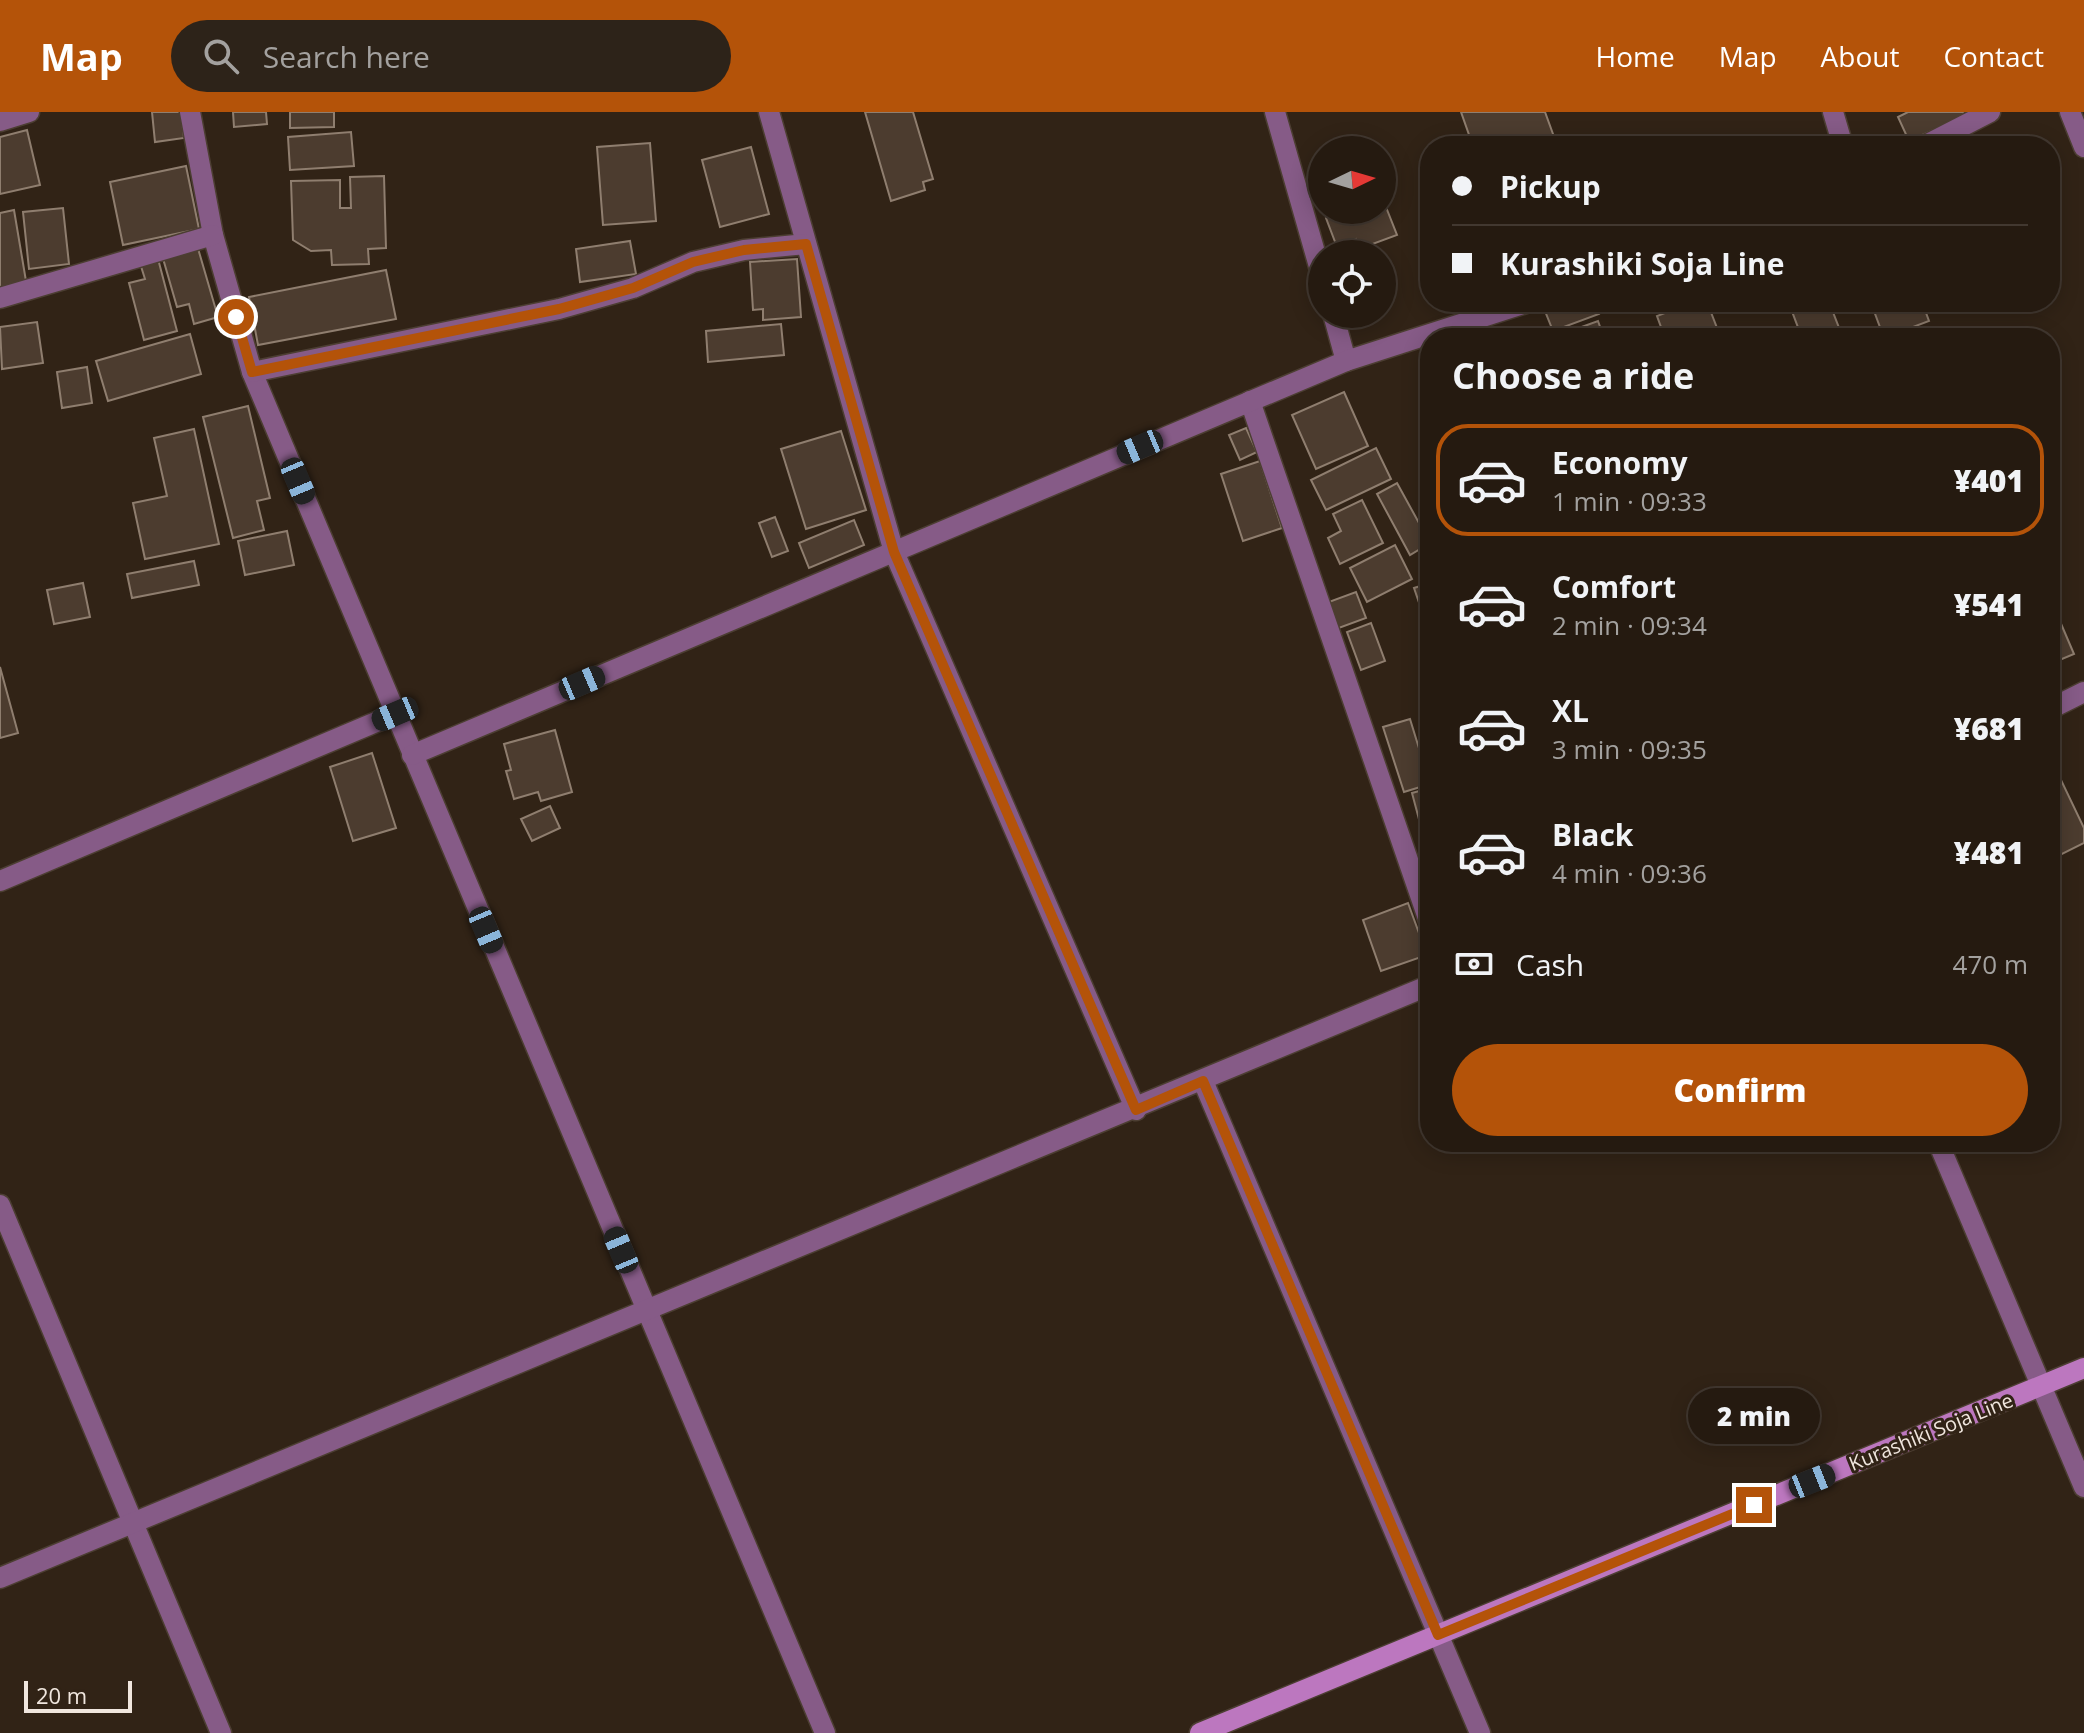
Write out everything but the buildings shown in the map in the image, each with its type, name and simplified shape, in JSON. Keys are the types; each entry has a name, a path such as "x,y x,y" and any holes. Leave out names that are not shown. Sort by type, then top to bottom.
{"main road":[{"name":"Kurashiki Soja Line","path":"1200,1733 2084,1368"}],"street":[{"path":"0,121 29,112"},
{"path":"190,112 213,235 252,372 825,1733"},
{"path":"769,112 894,552 1136,1110"},
{"path":"1275,112 1311,240"},
{"path":"1833,112 1840,136"},
{"path":"1943,136 1990,112"},
{"path":"2070,112 2084,147"},
{"path":"0,298 213,235"},
{"path":"252,372 559,309 633,288 693,262 744,250 806,244"},
{"path":"1448,328 1498,312"},
{"path":"1337,328 1346,361"},
{"path":"412,755 1346,361 1420,337"},
{"path":"1250,401 1420,895"},
{"path":"2060,704 2084,692"},
{"path":"0,881 395,714"},
{"path":"0,1578 646,1309 1136,1110 1420,989"},
{"path":"1203,1081 1480,1733"},
{"path":"1942,1152 2084,1487"},
{"path":"0,1205 221,1733"}],"route":[{"path":"236,317 252,372 559,309 633,288 693,262 744,250 806,244 894,552 1136,1110 1203,1081 1438,1635 1754,1505"}]}
